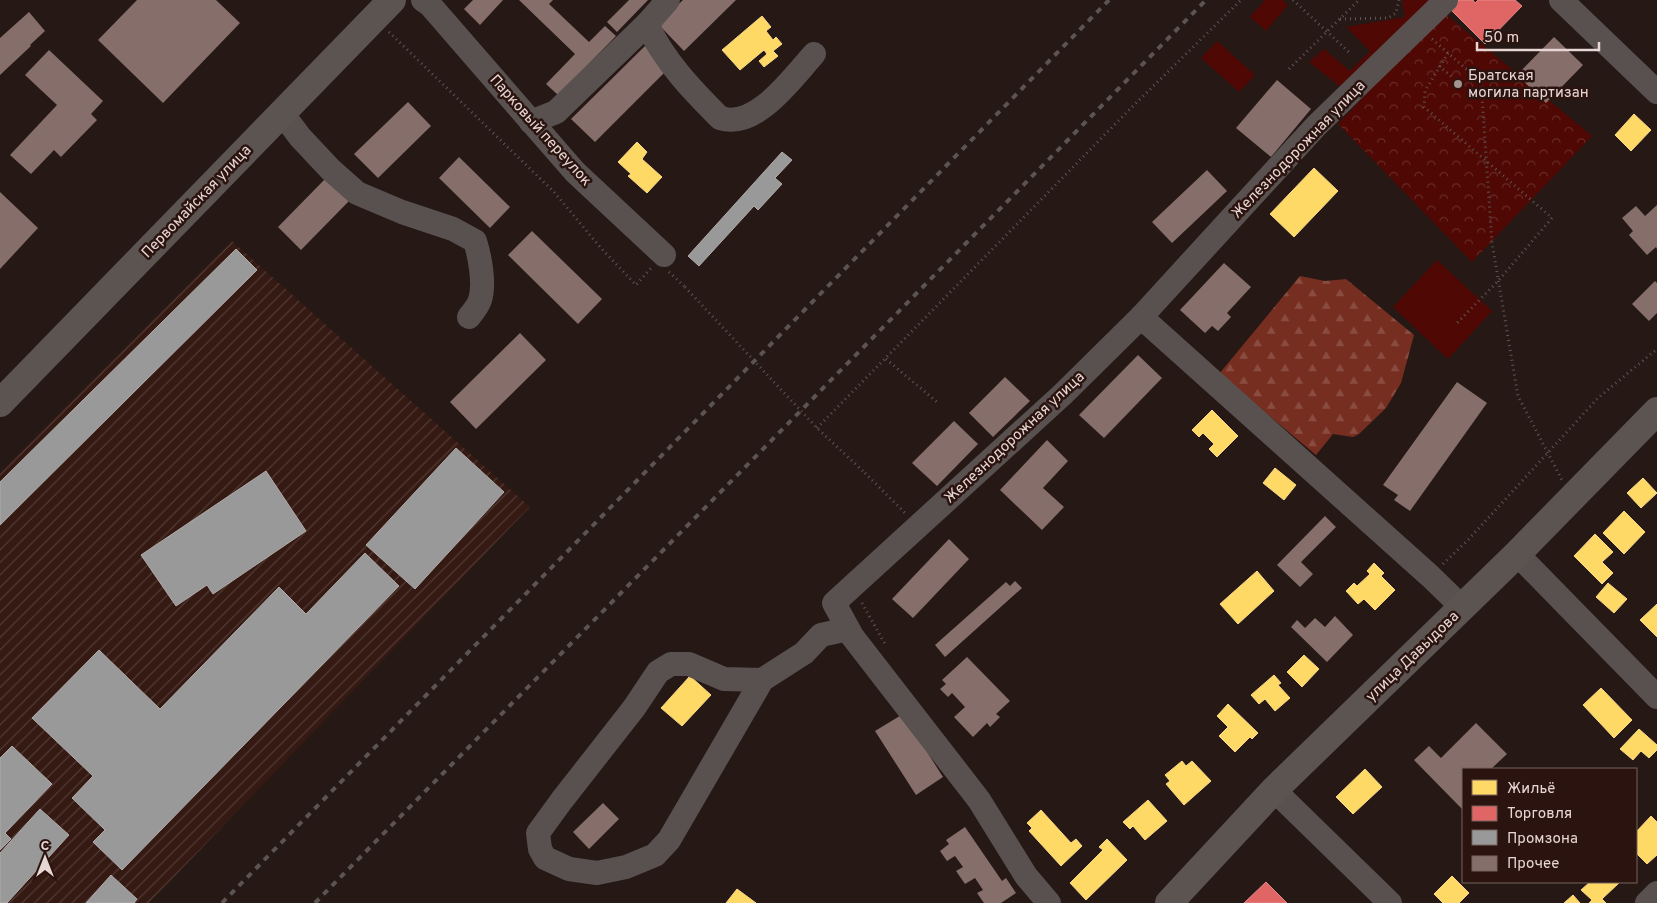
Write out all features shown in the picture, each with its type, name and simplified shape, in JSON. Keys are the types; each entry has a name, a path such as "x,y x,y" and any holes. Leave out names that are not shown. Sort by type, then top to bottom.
{"main road":[{"name":"Первомайская улица","path":"0,403 383,9"},
{"name":"улица Давыдова","path":"1169,903 1274,790 1517,554 1657,411"}],"street":[{"name":"Парковый переулок","path":"423,0 430,5 575,172 661,259"},
{"path":"531,122 556,112 647,24 668,0"},
{"name":"Железнодорожная улица","path":"1049,903 1026,876 979,800 852,636 834,603 1063,394 1141,317 1316,126 1446,0"},
{"path":"1561,0 1657,92"},
{"path":"647,24 654,41 679,74 720,118 729,121 752,115 765,108 814,54"},
{"path":"282,112 300,137 330,169 357,193 402,212 453,229 475,241 482,280 480,300 469,317"},
{"path":"1141,317 1430,576 1462,607"},
{"path":"1517,554 1657,697"},
{"path":"762,680 724,678 688,664 671,664 658,672 634,708 538,833 540,849 546,858 569,869 598,873 626,867 655,855 669,840 762,680 804,652 821,635 848,629"},
{"path":"1274,790 1390,903"},
{"path":"1646,903 1657,893"}],"path":[{"path":"817,428 1122,117 1241,0"},
{"path":"1293,0 1351,54"},
{"path":"1289,69 1359,0"},
{"path":"1340,19 1388,18 1396,13 1399,0"},
{"path":"383,9 554,192 600,247 636,285 661,259"},
{"path":"1418,27 1481,82 1492,243 1518,396 1566,487"},
{"path":"1448,53 1425,91 1424,107 1552,218 1498,281 1457,323"},
{"path":"1440,66 1453,78"},
{"path":"685,287 817,428 909,517"},
{"path":"1430,576 1468,540 1598,398 1657,349"},
{"path":"886,359 937,402"},
{"path":"852,586 889,651"}],"shaded area":[{"path":"232,241 530,507 149,903 0,903 0,473"}],"green space":[{"path":"1265,0 1283,0 1288,5 1266,31 1250,17"},
{"path":"1403,0 1431,0 1343,89 1309,62 1324,49 1350,71 1370,51 1346,27 1405,17"},
{"path":"1443,12 1592,136 1472,262 1338,124"},
{"path":"1217,41 1255,75 1239,92 1201,58"},
{"path":"1437,260 1492,311 1448,359 1393,307"},
{"path":"1300,276 1325,281 1346,279 1414,335 1401,383 1386,408 1359,434 1353,437 1333,434 1316,455 1219,374"}],"building: Жильё":[{"path":"762,16 771,27 766,31 773,40 776,37 782,44 773,51 778,56 764,67 759,61 767,54 764,50 740,70 722,50"},
{"path":"1634,114 1651,130 1631,151 1615,135"},
{"path":"637,142 647,152 642,159 662,177 647,193 628,176 631,174 618,162"},
{"path":"1314,168 1338,191 1294,237 1270,214"},
{"path":"1212,410 1238,436 1217,457 1209,449 1214,444 1203,433 1199,437 1192,430"},
{"path":"1275,468 1296,485 1284,500 1263,483"},
{"path":"1643,478 1657,493 1641,508 1627,493"},
{"path":"1624,511 1645,532 1624,554 1603,533"},
{"path":"1595,534 1613,552 1602,562 1613,573 1602,584 1574,556"},
{"path":"1374,563 1384,573 1381,576 1395,590 1375,610 1364,599 1358,604 1346,591 1354,583 1357,586 1370,574 1367,571"},
{"path":"1257,571 1274,591 1238,624 1220,604"},
{"path":"1608,583 1627,599 1614,613 1596,597"},
{"path":"1657,604 1657,637 1640,620"},
{"path":"1304,655 1319,669 1302,687 1287,672"},
{"path":"1274,675 1281,683 1278,685 1290,698 1275,711 1265,699 1259,704 1251,695"},
{"path":"690,676 711,695 682,726 661,708"},
{"path":"1601,688 1632,720 1614,738 1583,705"},
{"path":"1228,704 1258,733 1252,739 1250,737 1235,752 1219,736 1228,727 1217,716"},
{"path":"1639,729 1657,745 1657,750 1649,758 1641,751 1633,760 1620,749"},
{"path":"1182,761 1186,766 1192,761 1211,781 1184,805 1166,784 1170,781 1165,775"},
{"path":"1365,769 1382,787 1353,814 1336,797"},
{"path":"1148,800 1167,821 1145,840 1133,826 1130,829 1123,822"},
{"path":"1041,810 1071,843 1076,839 1082,846 1061,866 1029,831 1032,828 1027,823"},
{"path":"1651,816 1657,822 1657,855 1647,864 1637,854 1637,831"},
{"path":"1107,839 1127,860 1086,900 1070,883 1103,850 1099,847"},
{"path":"1452,876 1469,893 1459,903 1443,903 1434,894"},
{"path":"1589,883 1619,883 1602,899 1606,903 1589,903 1592,900 1581,890"},
{"path":"737,889 756,903 726,903"},
{"path":"1573,895 1580,903 1564,903"}],"building: Торговля":[{"path":"1459,0 1473,0 1475,3 1478,0 1515,0 1522,6 1485,44 1450,9"},
{"path":"1266,882 1287,903 1244,903"}],"building: Промзона":[{"path":"782,152 792,160 775,178 782,184 758,210 754,206 699,266 688,256"},
{"path":"236,249 257,270 0,525 0,482"},
{"path":"456,448 504,492 415,589 366,545"},
{"path":"266,471 306,531 213,594 207,585 176,606 141,555"},
{"path":"365,553 399,586 122,870 93,842 105,830 72,798 93,776 32,718 99,650 160,709 279,587 306,614"},
{"path":"12,746 52,784 5,833 11,839 0,850 0,758"},
{"path":"40,809 69,835 7,903 0,903 0,853"},
{"path":"111,875 137,899 134,903 86,903"}],"building: Прочее":[{"path":"137,0 216,0 240,23 163,103 98,40"},
{"path":"473,0 503,0 480,25 464,9"},
{"path":"519,0 553,0 549,4 589,42 605,26 616,36 558,95 546,84 575,54"},
{"path":"629,0 648,0 617,32 607,22"},
{"path":"683,0 736,0 684,51 658,24"},
{"path":"29,12 45,31 0,75 0,38"},
{"path":"1554,37 1583,65 1546,103 1517,75"},
{"path":"645,46 668,69 595,142 571,119"},
{"path":"49,50 103,101 91,114 97,120 61,157 54,150 31,174 10,155 57,105 25,75"},
{"path":"1277,80 1311,109 1271,157 1236,128"},
{"path":"408,102 431,126 378,178 354,154"},
{"path":"459,157 510,207 490,228 439,178"},
{"path":"1207,170 1227,191 1172,243 1152,222"},
{"path":"326,178 349,201 301,250 278,227"},
{"path":"0,192 38,228 0,269"},
{"path":"1657,205 1657,249 1656,247 1647,255 1629,235 1633,231 1622,218 1636,206 1645,216"},
{"path":"532,231 602,299 578,324 508,255"},
{"path":"1224,263 1251,287 1227,313 1231,317 1218,331 1212,326 1205,333 1180,310"},
{"path":"1655,281 1657,283 1657,313 1649,321 1632,304"},
{"path":"520,333 546,360 476,429 450,402"},
{"path":"1138,355 1162,378 1104,438 1079,415"},
{"path":"1005,377 1030,401 993,437 969,413"},
{"path":"1457,382 1487,403 1410,511 1394,500 1398,495 1383,485"},
{"path":"954,421 978,444 937,486 912,463"},
{"path":"1047,440 1068,461 1043,488 1064,507 1042,530 1000,490"},
{"path":"1325,516 1336,527 1301,562 1313,574 1300,587 1277,565"},
{"path":"949,539 969,559 913,618 892,599"},
{"path":"1015,581 1022,588 945,657 935,645 1006,582 1010,586"},
{"path":"1335,616 1353,635 1327,662 1291,627 1297,620 1305,628 1315,618 1325,627"},
{"path":"967,657 1010,701 996,714 1000,717 990,727 987,723 973,737 954,717 965,707 952,693 948,697 940,689 946,684 942,680"},
{"path":"903,714 943,777 916,795 875,731"},
{"path":"1476,723 1507,754 1492,768 1462,768 1462,809 1414,760 1429,746 1441,758"},
{"path":"603,803 619,819 589,849 573,832"},
{"path":"965,827 1002,881 1006,878 1016,893 1001,903 984,903 977,893 983,890 975,878 965,884 956,871 963,867 955,856 947,861 940,851 949,844 946,840"}],"railway":[{"path":"222,903 1109,0"},
{"path":"315,903 1206,0"}],"place":[{"name":"Братская могила партизан","path":"1458,84"}]}
